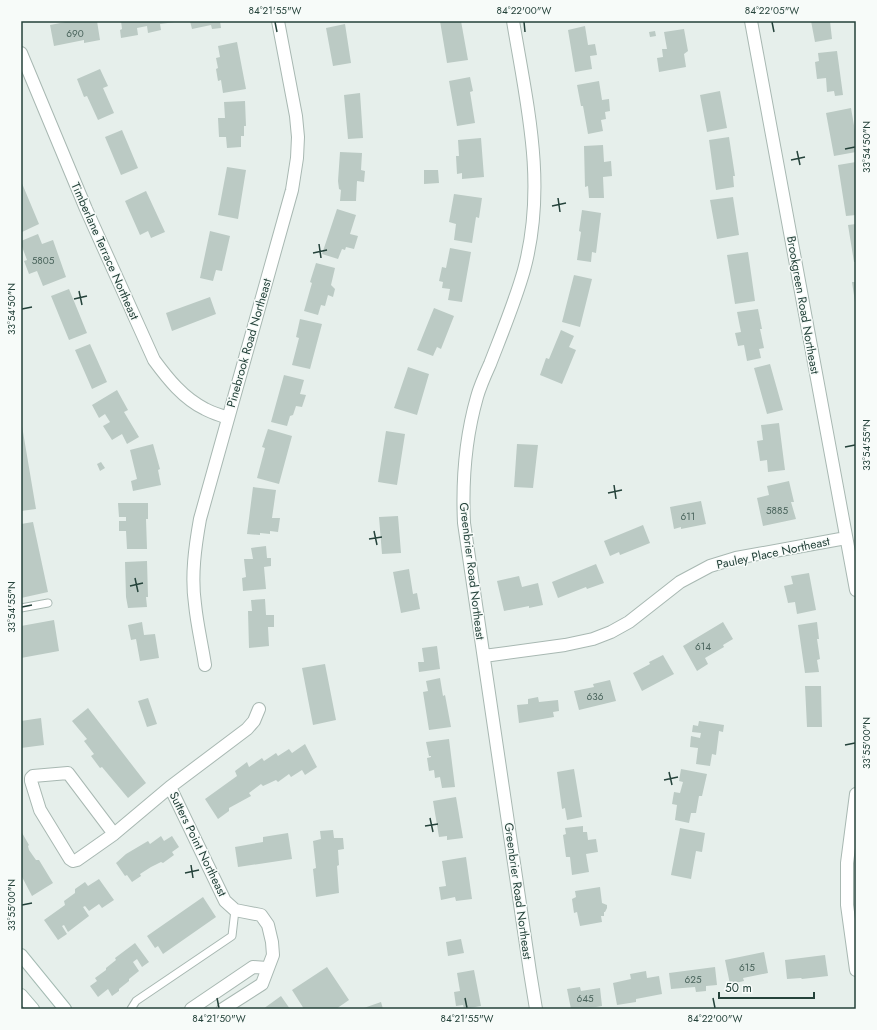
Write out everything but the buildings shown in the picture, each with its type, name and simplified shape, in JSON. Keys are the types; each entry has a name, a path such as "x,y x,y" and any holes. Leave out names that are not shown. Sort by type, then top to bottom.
{"street":[{"name":"Pinebrook Road Northeast","path":"205,665 195,604 193,578 200,519 292,190 297,158 298,137 296,116 278,21"},
{"name":"Greenbrier Road Northeast","path":"513,21 532,139 535,182 532,226 524,269 514,302 477,396 469,427 464,459 462,491 464,523 536,1009"},
{"name":"Brookgreen Road Northeast","path":"751,21 856,590"},
{"name":"Timberlane Terrace Northeast","path":"21,53 86,209 154,360 167,379 185,396 204,409 228,418"},
{"name":"Pauley Place Northeast","path":"484,656 565,645 593,639 611,632 629,622 680,582 710,566 736,558 846,538"},
{"path":"114,834 68,773 33,776 31,778 30,781 40,810 70,859 77,860 114,834 170,787 247,729 254,721 259,710"},
{"name":"Sutters Point Northeast","path":"170,787 225,901 235,910"},
{"path":"856,794 847,864 847,905 856,970"},
{"path":"223,1009 262,984 273,955 268,925 260,915 235,910"},
{"path":"21,955 65,1009"},
{"path":"190,1009 253,967 267,968"},
{"path":"21,995 33,1009"}],"lane":[{"path":"21,608 48,603"},
{"path":"131,1009 136,1001 232,936 235,910"}]}
